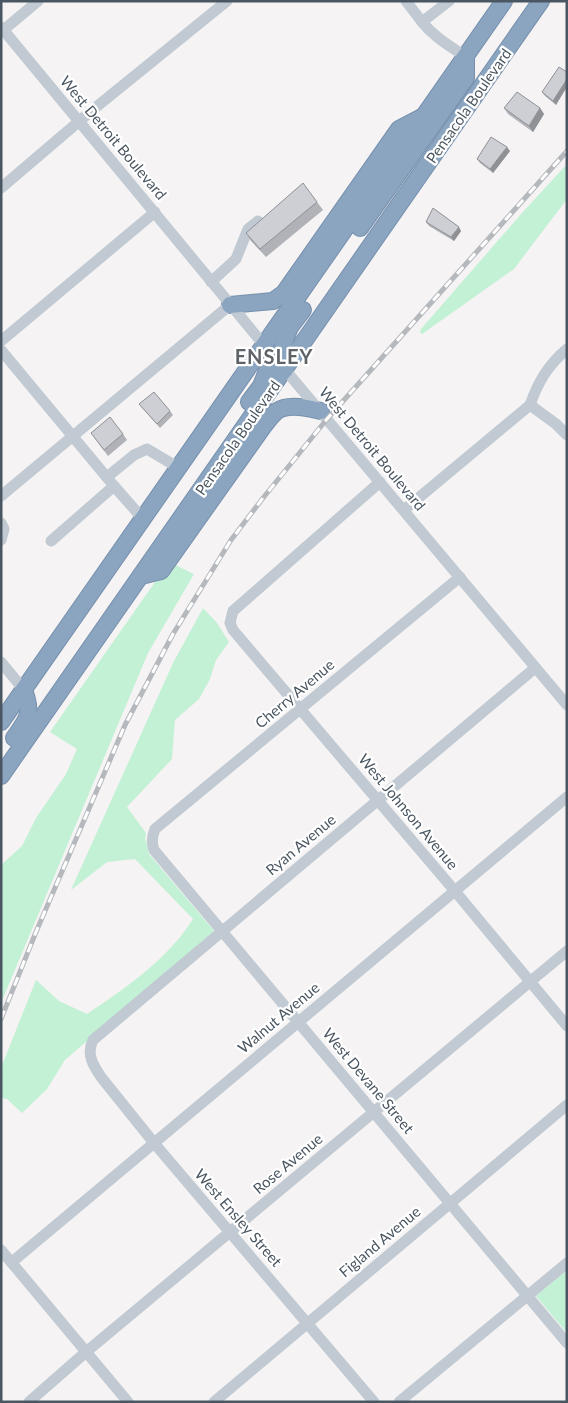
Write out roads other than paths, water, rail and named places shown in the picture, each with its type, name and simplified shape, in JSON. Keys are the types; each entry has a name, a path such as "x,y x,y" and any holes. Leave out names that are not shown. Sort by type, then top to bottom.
{"highway":[{"name":"Pensacola Boulevard","path":"1,722 504,1"},
{"name":"Pensacola Boulevard","path":"1,776 541,1"},
{"path":"285,370 282,348 290,327 466,78 466,57"},
{"path":"230,305 272,302 284,293 399,129 426,115"},
{"path":"167,540 175,509 261,386 268,368 264,345"},
{"path":"141,576 161,571 263,427 278,410 292,407 307,408 321,412"},
{"path":"1,757 26,721 29,710 24,690"}],"street":[{"path":"2,30 38,1"},
{"path":"406,1 429,31 466,57"},
{"path":"422,22 449,1"},
{"path":"1,188 224,2"},
{"name":"West Detroit Boulevard","path":"2,30 80,121 230,305 567,705"},
{"path":"1,342 155,212"},
{"path":"211,282 236,259 248,229 258,222"},
{"path":"1,496 230,305"},
{"path":"1,350 143,519"},
{"path":"404,510 530,405 536,386 545,372 567,350"},
{"path":"530,405 556,424 567,435"},
{"path":"51,541 111,482 134,455 147,449 179,468"},
{"name":"West Johnson Avenue","path":"380,482 233,611 230,623 233,630 567,1026"},
{"path":"1,523 4,529 1,540"},
{"name":"Cherry Avenue","path":"152,836 155,830 460,578"},
{"path":"1,662 24,690"},
{"name":"Ryan Avenue","path":"90,1049 93,1040 536,668"},
{"name":"Walnut Avenue","path":"12,1262 567,797"},
{"name":"West Devane Street","path":"152,836 154,850 567,1343"},
{"name":"Rose Avenue","path":"29,1402 86,1352 567,951"},
{"name":"West Ensley Street","path":"90,1049 94,1067 100,1077 374,1402"},
{"name":"Figland Avenue","path":"214,1402 567,1106"},
{"path":"1,1250 128,1402"},
{"path":"399,1402 567,1263"}],"railway":[{"path":"1,1019 36,932 125,725 173,634 231,540 327,419 567,151"}],"district":[{"name":"ENSLEY","path":"274,357"}]}
